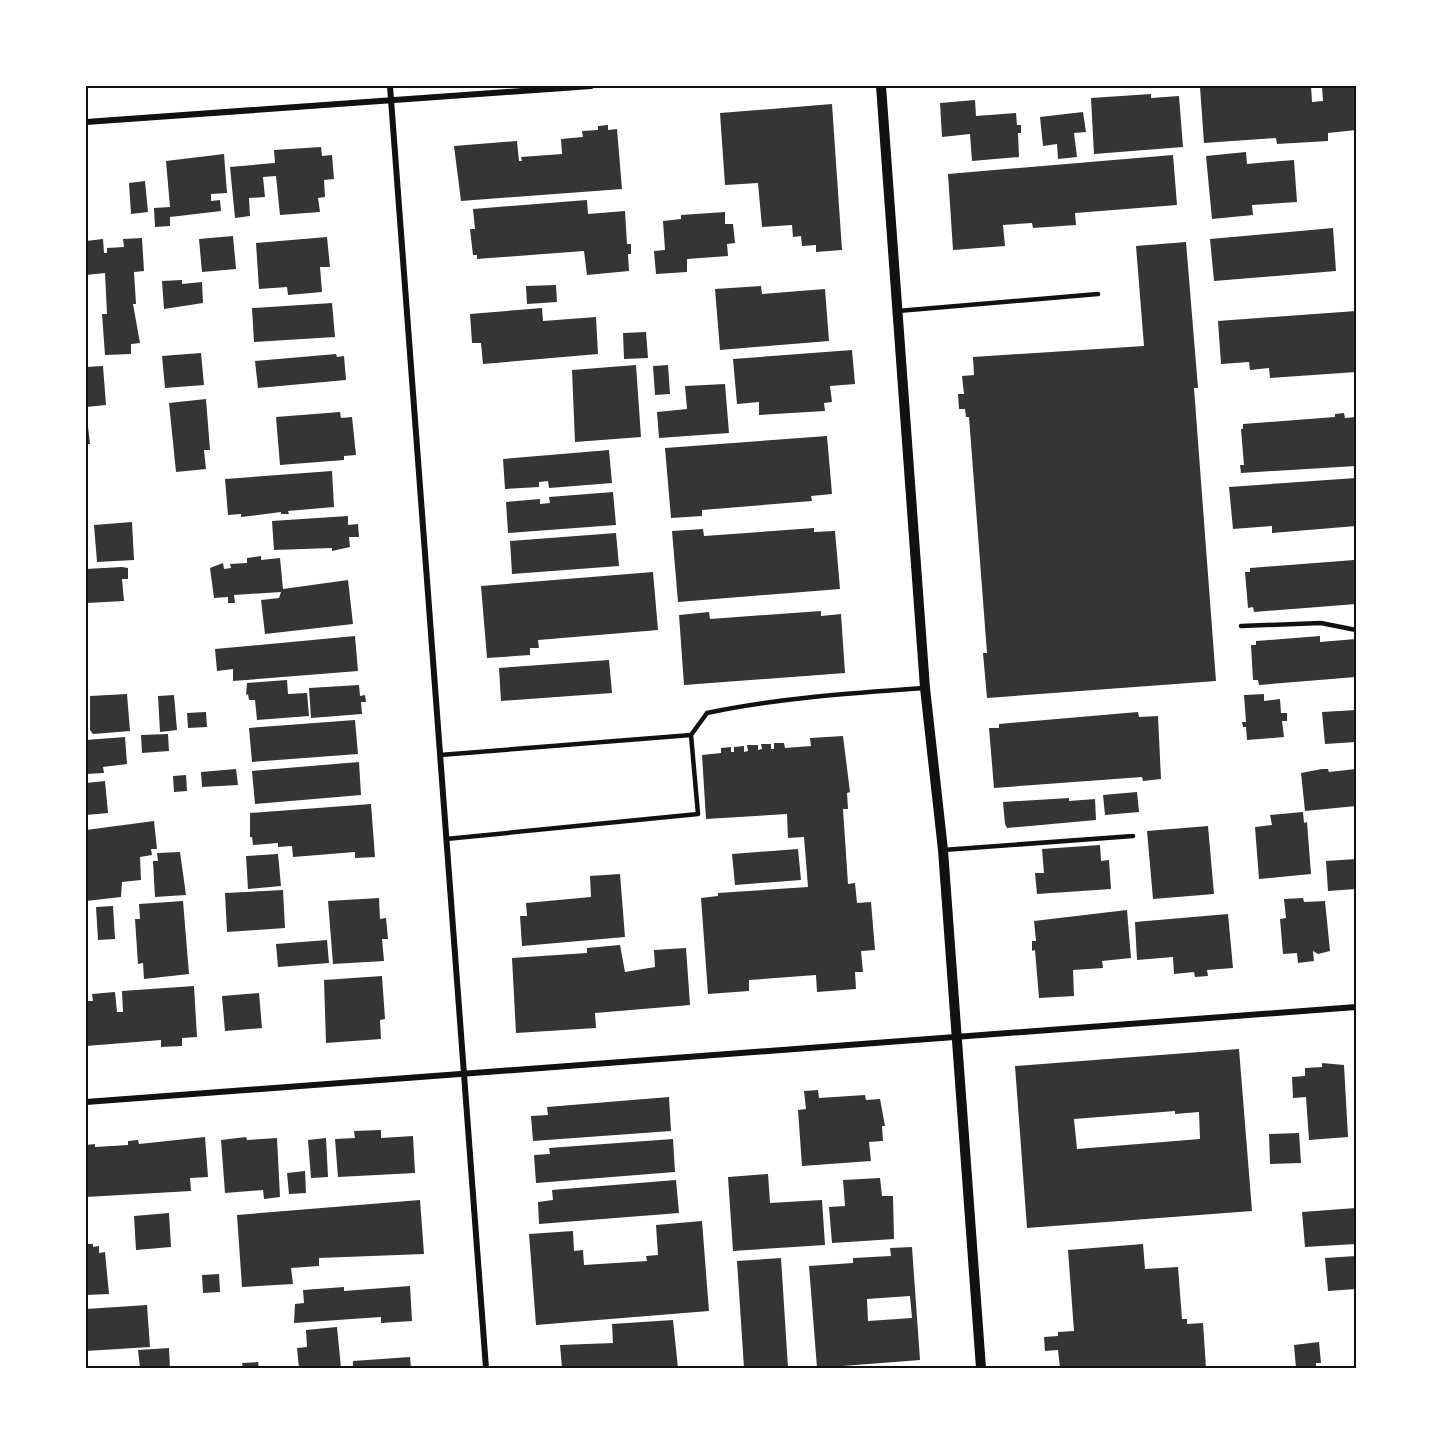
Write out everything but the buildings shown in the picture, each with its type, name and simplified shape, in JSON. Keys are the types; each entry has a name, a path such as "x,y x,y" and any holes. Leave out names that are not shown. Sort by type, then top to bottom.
{"street":[{"path":"390,86 486,1368"},
{"path":"86,122 591,86"},
{"path":"881,86 925,688 942,850 981,1368"},
{"path":"86,1102 1356,1007"}],"lane":[{"path":"897,311 1098,294"},
{"path":"1241,626 1321,623 1356,630"},
{"path":"446,839 698,814 691,735 707,713 761,702 828,694 925,688"},
{"path":"440,755 691,735"},
{"path":"942,850 1133,837"}]}
